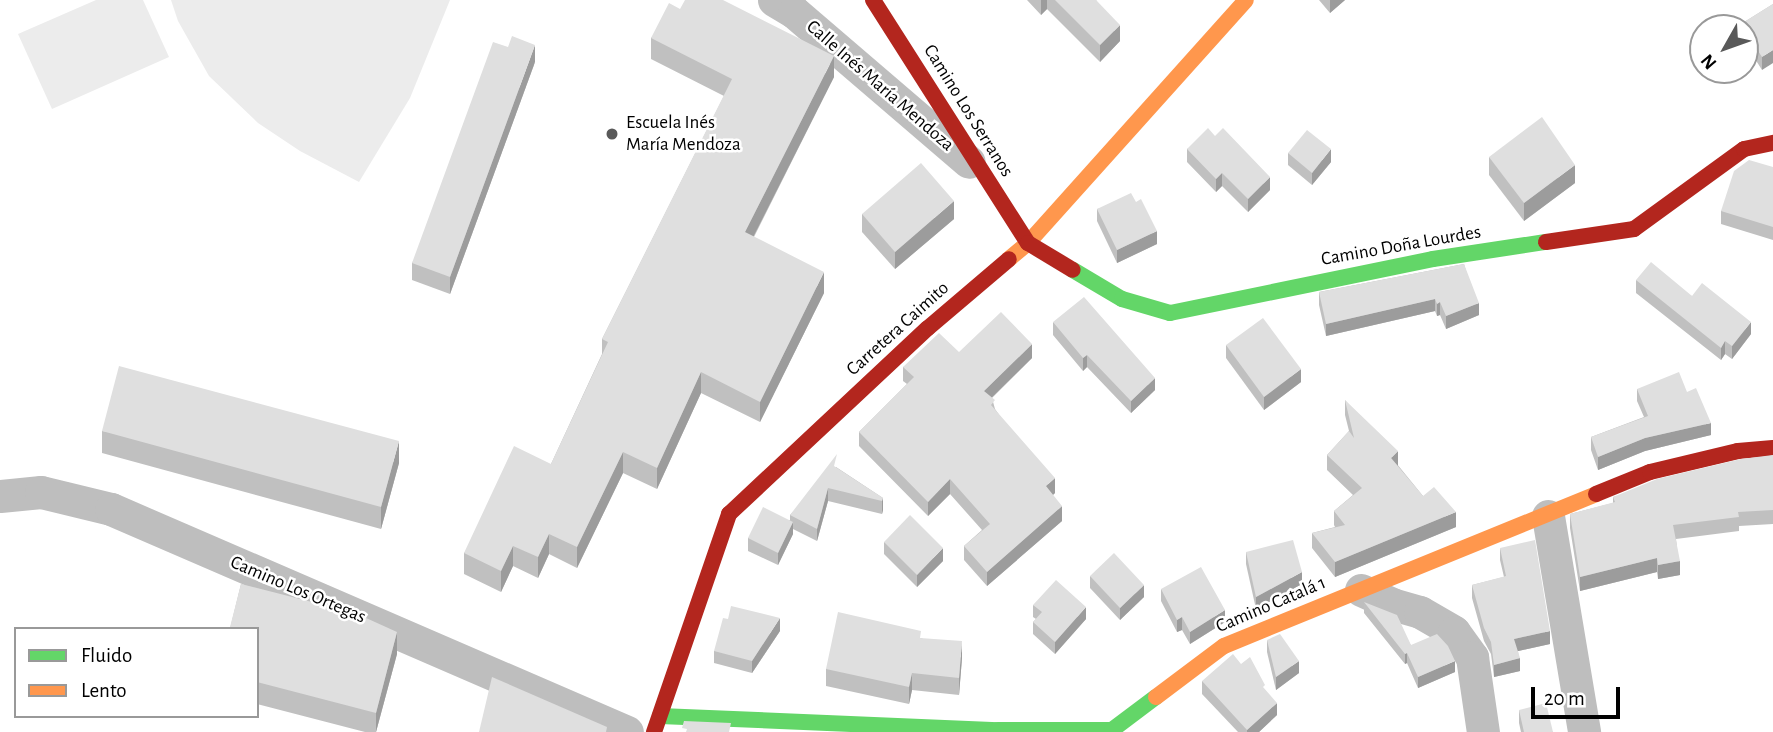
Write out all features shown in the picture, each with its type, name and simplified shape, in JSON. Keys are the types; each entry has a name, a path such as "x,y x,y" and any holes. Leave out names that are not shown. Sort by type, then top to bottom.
{"street":[{"name":"Calle Inés María Mendoza","path":"774,0 794,12 984,175"},
{"name":"Camino Los Serranos","path":"873,0 1028,243"},
{"name":"Carretera Caimito","path":"654,732 729,514 928,328 1028,243 1246,0"},
{"name":"Camino Doña Lourdes","path":"1028,243 1122,299 1170,313 1433,259 1634,229 1744,149 1773,143"},
{"name":"Camino Catalá 1","path":"660,716 998,730 1113,731 1224,646 1548,516 1650,472 1738,451 1773,448"},
{"name":"Camino Los Ortegas","path":"0,496 41,492 111,509 627,732"},
{"path":"1548,516 1584,732"},
{"path":"1361,590 1392,604 1420,612 1454,632 1472,657 1483,732"}],"shaded area":[{"path":"96,0 143,0 169,57 52,109 18,34"},
{"path":"171,0 450,0 410,98 359,182 300,151 258,123 209,76 178,21"}],"building":[{"path":"685,0 723,0 834,56 745,232 824,272 760,402 701,372 657,468 623,452 577,547 549,534 538,557 513,546 501,571 464,553 514,446 551,464 608,342 602,339 732,79 651,38 669,3 680,9"},
{"path":"1055,0 1096,0 1120,25 1100,45"},
{"path":"1773,4 1773,50 1762,57 1759,52 1757,14"},
{"path":"512,36 535,45 450,277 412,263 493,42 508,47"},
{"path":"1542,117 1575,165 1524,203 1489,157"},
{"path":"1208,128 1215,136 1223,128 1270,177 1248,199 1222,173 1216,179 1187,149"},
{"path":"1307,130 1331,149 1312,173 1288,153"},
{"path":"1749,160 1773,167 1773,227 1721,211 1734,171"},
{"path":"921,163 954,201 895,252 862,214"},
{"path":"1131,193 1136,202 1141,199 1157,231 1117,250 1097,209"},
{"path":"1651,262 1692,296 1702,283 1751,322 1732,346 1725,341 1721,348 1636,280"},
{"path":"1464,264 1479,303 1446,316 1440,302 1437,304 1435,299 1326,324 1319,292"},
{"path":"1084,297 1155,378 1131,401 1087,355 1083,358 1053,322"},
{"path":"1001,312 1032,344 984,391 995,400 991,405 1055,478 1046,486 1062,506 987,572 964,546 990,524 950,479 928,502 859,432 914,377 903,367 939,333 959,352"},
{"path":"1263,318 1301,369 1264,397 1226,345"},
{"path":"119,366 399,441 381,507 102,431"},
{"path":"1679,372 1687,392 1696,388 1711,423 1645,438 1598,457 1591,437 1648,416 1637,389"},
{"path":"1345,400 1398,451 1391,458 1423,496 1434,487 1456,512 1335,562 1312,533 1345,525 1334,511 1362,488 1327,455 1349,431 1354,438"},
{"path":"837,454 834,466 883,498 882,501 828,488 817,529 790,515"},
{"path":"1773,455 1773,510 1738,512 1739,517 1673,525 1680,561 1658,565 1657,558 1580,577 1570,514 1615,502 1613,497 1657,479 1741,459"},
{"path":"763,507 793,522 778,553 748,538"},
{"path":"910,515 943,548 917,575 884,542"},
{"path":"1293,540 1302,572 1256,597 1246,552"},
{"path":"1535,540 1550,631 1514,639 1520,658 1494,665 1491,642 1484,628 1472,585 1506,576 1500,548"},
{"path":"1114,553 1144,585 1120,608 1090,576"},
{"path":"1201,567 1225,610 1190,632 1182,617 1177,620 1161,589"},
{"path":"1056,580 1086,607 1055,642 1033,622 1042,612 1033,605"},
{"path":"241,584 355,613 397,632 376,713 259,683 259,627 230,627"},
{"path":"1364,602 1397,615 1411,645 1437,634 1448,646 1455,661 1418,677 1407,653 1405,654"},
{"path":"731,606 780,618 752,661 714,651 723,618 728,619"},
{"path":"838,612 921,631 920,638 962,641 959,678 912,673 909,687 826,669"},
{"path":"1280,634 1299,661 1276,677 1267,640"},
{"path":"1233,654 1241,664 1250,657 1265,685 1263,687 1277,703 1247,730 1202,681"},
{"path":"492,677 607,727 606,732 479,732"},
{"path":"1546,703 1553,732 1524,732 1519,710"},
{"path":"684,721 731,723 729,732 686,732 687,729 682,728"}],"traffic: fast":[{"path":"1073,270 1122,299 1170,313 1433,259 1546,242"},
{"path":"660,716 998,730 1112,730 1156,697"}],"traffic: slow":[{"path":"1009,259 1028,243 1246,0"},
{"path":"1156,697 1224,646 1596,494"}],"traffic: jam":[{"path":"873,0 1028,243 1073,270"},
{"path":"1546,242 1634,229 1744,149 1773,143"},
{"path":"654,732 729,514 928,328 1009,259"},
{"path":"1596,494 1650,472 1738,451 1773,448"}],"place":[{"name":"Escuela Inés María Mendoza","path":"612,134"}]}
